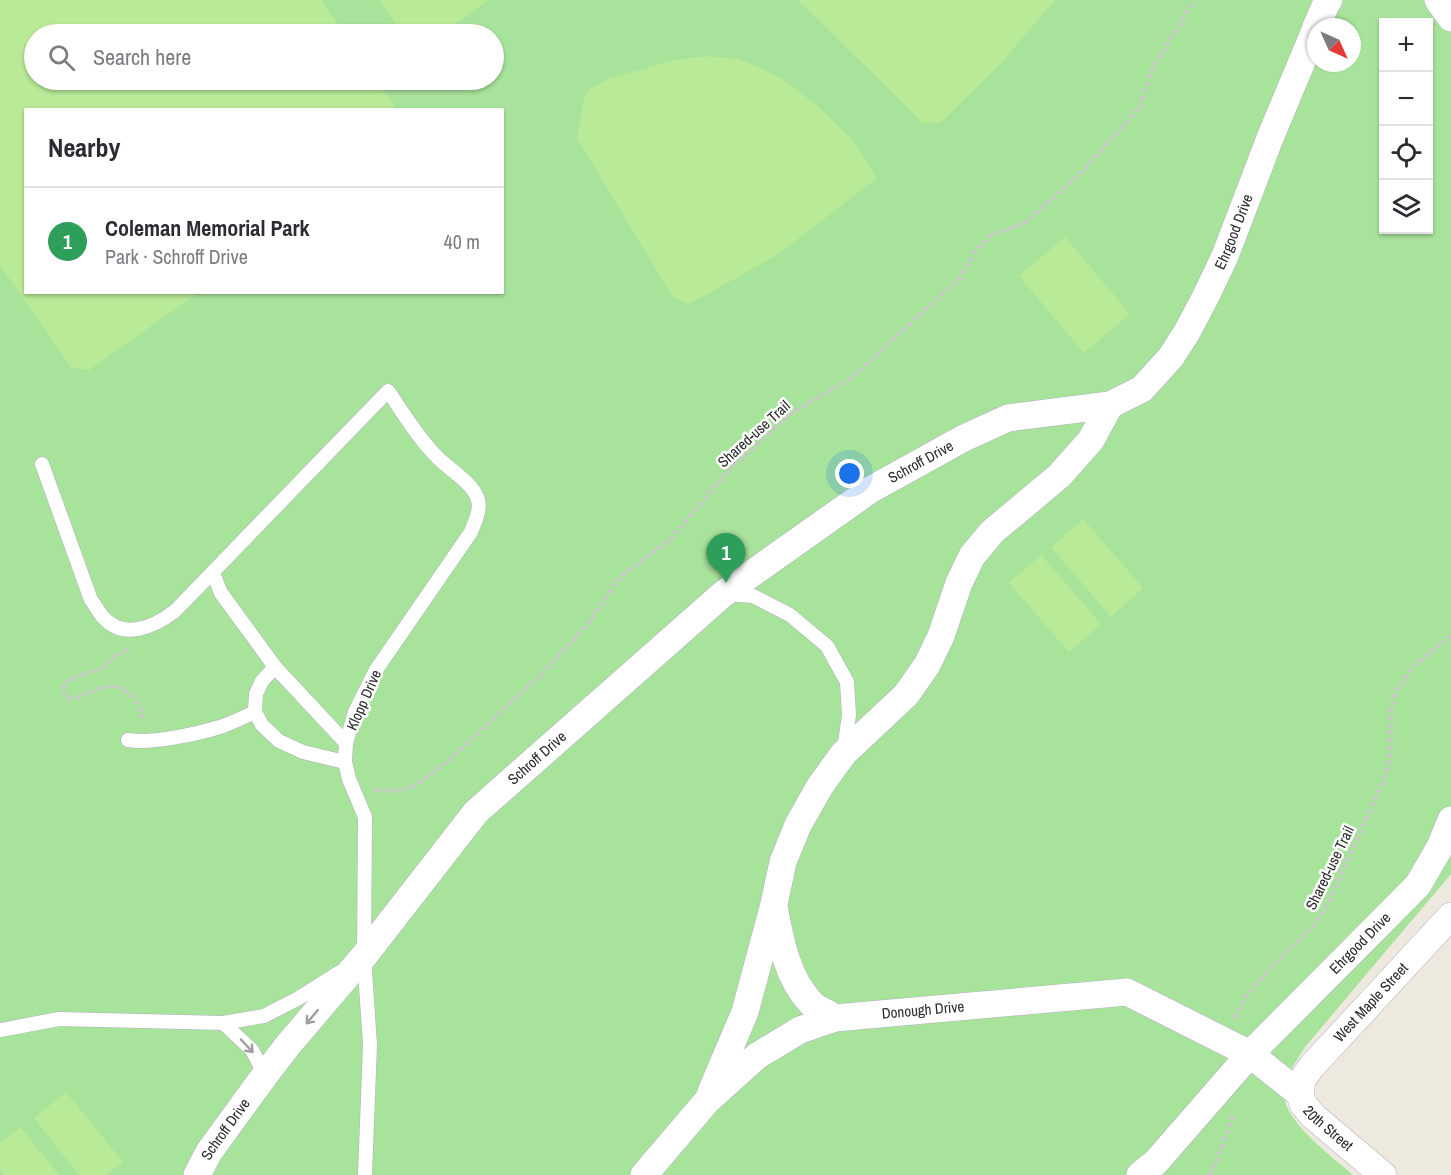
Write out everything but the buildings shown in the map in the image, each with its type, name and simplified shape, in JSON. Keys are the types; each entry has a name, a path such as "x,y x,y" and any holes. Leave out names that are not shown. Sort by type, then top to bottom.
{"street":[{"name":"Ehrgood Drive","path":"1320,18 1329,0"},
{"path":"1438,0 1451,18"},
{"name":"Ehrgood Drive","path":"1110,405 1142,389 1170,357 1201,307 1225,256 1307,50"},
{"path":"707,1101 745,1012 783,862 798,825 820,786 844,753 906,695 927,665 941,636 959,583 972,556 992,532 1059,476 1072,462 1091,440 1110,405"},
{"name":"Schroff Drive","path":"197,1175 209,1152 288,1045 364,956 476,812 723,594 870,490 964,438 1008,418 1110,405"},
{"name":"Ehrgood Drive","path":"1140,1175 1156,1162 1239,1058 1418,885 1440,847 1451,820"},
{"path":"774,904 782,946 797,984 812,1004 835,1018"},
{"name":"West Maple Street","path":"1300,1094 1302,1080 1312,1066 1451,916"},
{"name":"Donough Drive","path":"644,1175 707,1101 757,1056 800,1030 835,1018 1127,992 1239,1058"},
{"name":"20th Street","path":"1239,1058 1300,1094 1303,1104 1312,1116 1383,1175"}],"lane":[{"name":"Klopp Drive","path":"213,573 388,391 420,437 439,459 470,486 478,498 478,513 471,532 376,670 355,712 346,743 345,762 349,779 365,817 364,956 370,1045 365,1175"},
{"path":"42,465 92,600 103,618 116,627 132,631 149,627 175,611 213,573 221,592 275,667 346,743"},
{"path":"723,594 753,596 790,615 827,646 847,682 849,715 844,753"},
{"path":"275,667 262,681 256,694 255,712 262,724 279,741 303,752 345,762"},
{"path":"134,741 182,736 221,727 255,712"},
{"path":"0,1030 59,1019 223,1023 264,1016 299,998 364,956"},
{"path":"223,1023 252,1050 265,1075"}],"path":[{"name":"Shared-use Trail","path":"349,779 372,790 396,791 415,786 449,760 542,674 586,626 620,577 671,539 736,463 789,415 851,378 960,278 978,249 992,235 1024,223 1078,177 1140,107 1152,70 1194,0"},
{"name":"Shared-use Trail","path":"1209,1175 1231,1123 1236,1098 1239,1058 1233,1024 1245,998 1271,967 1315,924 1326,907 1383,782 1391,753 1391,709 1396,691 1416,664 1451,636"},
{"path":"134,741 142,718 141,709 130,694 107,686 72,698 67,697 63,687 70,679 102,668 120,653 138,645"}],"green space":[{"path":"0,0 1451,0 1451,874 1305,1047 1295,1063 1285,1088 1286,1105 1301,1127 1322,1149 1353,1175 0,1175"},
{"path":"0,0 321,0 338,24 24,24 24,90 383,90 395,108 24,108 24,294 197,294 89,370 71,367 0,265"},
{"path":"379,0 488,0 456,24 396,24"},
{"path":"798,0 1055,0 1002,62 941,122 923,123"},
{"path":"706,56 736,59 759,67 784,80 815,104 852,139 877,178 777,255 689,304 673,297 577,138 584,99 588,90 608,79 675,60"},
{"path":"1065,237 1130,314 1084,353 1019,276"},
{"path":"1083,519 1143,588 1111,617 1051,547"},
{"path":"1041,555 1101,624 1069,652 1009,583"},
{"path":"66,1092 123,1162 106,1175 79,1175 34,1118"},
{"path":"20,1127 59,1175 5,1175 0,1169 0,1143"}],"place":[{"name":"Coleman Memorial Park","path":"726,583"}]}
